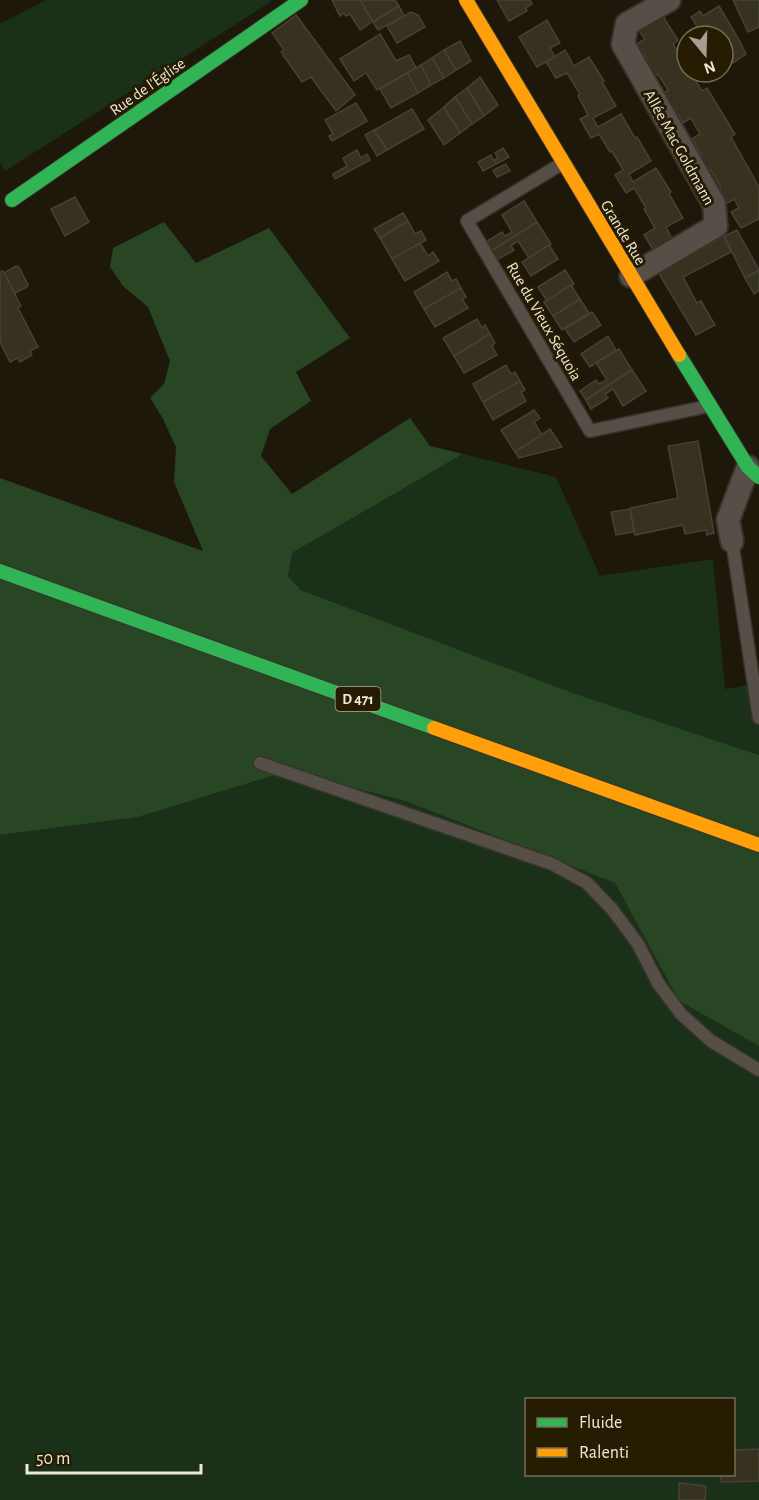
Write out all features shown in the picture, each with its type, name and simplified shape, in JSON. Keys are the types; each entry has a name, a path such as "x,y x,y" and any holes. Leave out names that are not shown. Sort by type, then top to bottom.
{"street":[{"name":"Rue de l'Église","path":"12,200 301,0"},
{"name":"Grande Rue","path":"466,0 710,406 753,472"},
{"name":"Allée Mac Goldmann","path":"631,276 716,226 714,204 623,44 627,24 669,0"},
{"path":"732,541 728,520 753,472"},
{"name":"D 471","path":"0,571 759,845"}],"lane":[{"name":"Rue du Vieux Séquoia","path":"564,162 466,220 590,431 710,406"},
{"path":"732,541 759,718"},
{"path":"260,763 552,864 587,883 612,909 638,944 658,983 681,1014 711,1041 759,1070"}],"green space":[{"path":"46,0 272,1 5,171 0,163 0,24"},
{"path":"164,222 196,263 269,228 350,338 296,372 311,401 270,429 261,456 292,494 410,418 430,446 463,454 292,553 288,576 301,590 573,693 759,755 759,1046 679,1001 615,883 405,801 288,771 138,817 0,835 0,478 203,551 174,482 176,447 150,398 164,384 170,361 148,307 123,286 110,267 113,248"},
{"path":"463,454 556,477 600,576 713,559 725,689 759,683 759,755 573,693 301,590 288,576 292,553"},
{"path":"288,771 405,801 615,883 679,1001 759,1046 759,1500 0,1500 0,835 138,817"}],"building":[{"path":"332,0 360,0 373,21 360,30 350,14 346,16 344,13 340,16"},
{"path":"360,0 395,0 399,6 373,22"},
{"path":"497,0 530,0 532,4 526,8 527,11 509,21"},
{"path":"733,0 759,0 759,27 748,32"},
{"path":"399,6 404,16 378,30 373,22"},
{"path":"719,6 730,24 695,24 691,17 700,11 703,16"},
{"path":"411,12 418,15 425,27 397,43 387,26"},
{"path":"296,15 355,95 336,111 311,77 302,82 281,52 284,50 272,33"},
{"path":"662,15 675,35 673,44 675,47 675,84 698,84 702,91 707,88 735,134 731,137 759,187 759,219 741,228 731,212 739,208 734,199 726,204 718,189 721,187 711,170 708,172 698,156 701,154 692,139 700,134 691,118 683,123 674,108 670,110 661,95 668,90 658,74 651,79 641,63 647,59 637,44 645,39 639,31"},
{"path":"547,20 560,43 550,48 555,57 537,67 519,37"},
{"path":"735,33 738,38 746,54 735,62"},
{"path":"380,34 396,61 409,55 416,68 377,90 366,73 354,81 340,59"},
{"path":"460,41 471,61 456,70 444,50"},
{"path":"444,50 456,70 444,78 432,58"},
{"path":"565,50 574,66 589,57 616,106 593,118 598,127 621,114 651,161 629,174 633,182 656,168 683,218 666,227 673,241 654,251 644,235 655,228 644,209 646,208 634,188 626,193 615,175 623,170 599,134 591,138 580,119 588,115 578,96 580,94 567,73 556,78 546,62"},
{"path":"432,58 444,78 431,85 421,65"},
{"path":"421,65 431,85 418,93 407,73"},
{"path":"407,73 418,93 391,108 380,89"},
{"path":"480,77 498,105 484,116 467,88"},
{"path":"467,88 484,116 472,124 455,97"},
{"path":"455,97 472,124 460,133 444,107"},
{"path":"356,103 367,121 332,141 329,136 333,134 325,120"},
{"path":"444,107 460,133 444,145 428,120"},
{"path":"412,109 424,129 387,150 374,130"},
{"path":"374,130 387,150 377,156 365,135"},
{"path":"503,148 509,157 496,164 494,160 498,158 495,153"},
{"path":"357,150 361,158 367,154 370,160 335,179 333,174 347,166 343,158"},
{"path":"491,155 496,164 483,171 478,162"},
{"path":"506,164 510,171 497,177 493,170"},
{"path":"75,197 89,222 65,236 51,209"},
{"path":"524,201 537,222 491,251 486,242 502,232 505,236 512,232 502,215"},
{"path":"403,213 408,221 380,238 374,229"},
{"path":"408,221 415,234 421,231 426,240 392,259 380,238"},
{"path":"537,222 551,244 529,258 518,241 511,246 514,250 497,260 491,251"},
{"path":"737,230 759,270 745,278 724,236"},
{"path":"724,236 731,252 683,277 697,303 701,301 715,325 696,335 658,272"},
{"path":"420,243 428,256 433,252 439,261 405,281 392,259"},
{"path":"549,245 558,259 531,276 522,262"},
{"path":"16,266 19,267 28,285 15,293 4,273"},
{"path":"565,270 574,284 547,301 538,287"},
{"path":"3,271 21,306 18,308 38,347 30,351 32,355 20,362 18,358 10,362 0,342 0,272"},
{"path":"759,271 759,291 754,294 745,278"},
{"path":"447,272 452,281 456,279 461,288 424,309 414,292"},
{"path":"571,285 580,299 553,316 544,302"},
{"path":"461,288 466,297 462,299 468,308 435,327 424,309"},
{"path":"580,299 589,313 562,330 553,316"},
{"path":"592,312 601,325 574,342 565,329"},
{"path":"477,319 482,328 485,325 490,334 454,356 443,338"},
{"path":"490,334 495,343 492,346 497,355 464,373 454,356"},
{"path":"608,336 616,350 590,367 581,354"},
{"path":"619,349 632,370 586,400 580,391 596,380 599,384 607,380 596,363"},
{"path":"506,365 511,374 515,372 520,381 483,402 473,384"},
{"path":"632,370 646,391 623,406 613,389 605,394 608,398 591,409 586,400"},
{"path":"520,381 525,390 521,392 526,401 493,420 483,402"},
{"path":"534,410 540,418 534,422 542,435 515,452 501,430"},
{"path":"550,429 562,447 519,458 515,452"},
{"path":"698,441 714,533 707,535 706,530 685,534 683,525 635,535 630,508 678,498 668,446"},
{"path":"630,509 634,532 616,535 611,512"},
{"path":"759,1449 759,1481 721,1482 721,1476 735,1476 735,1450"},
{"path":"679,1483 706,1486 705,1500 679,1500"}],"traffic: fast":[{"path":"12,200 301,0"},
{"path":"679,355 748,467 759,477"},
{"path":"0,571 434,728"}],"traffic: slow":[{"path":"466,0 679,355"},
{"path":"434,728 759,845"}]}
